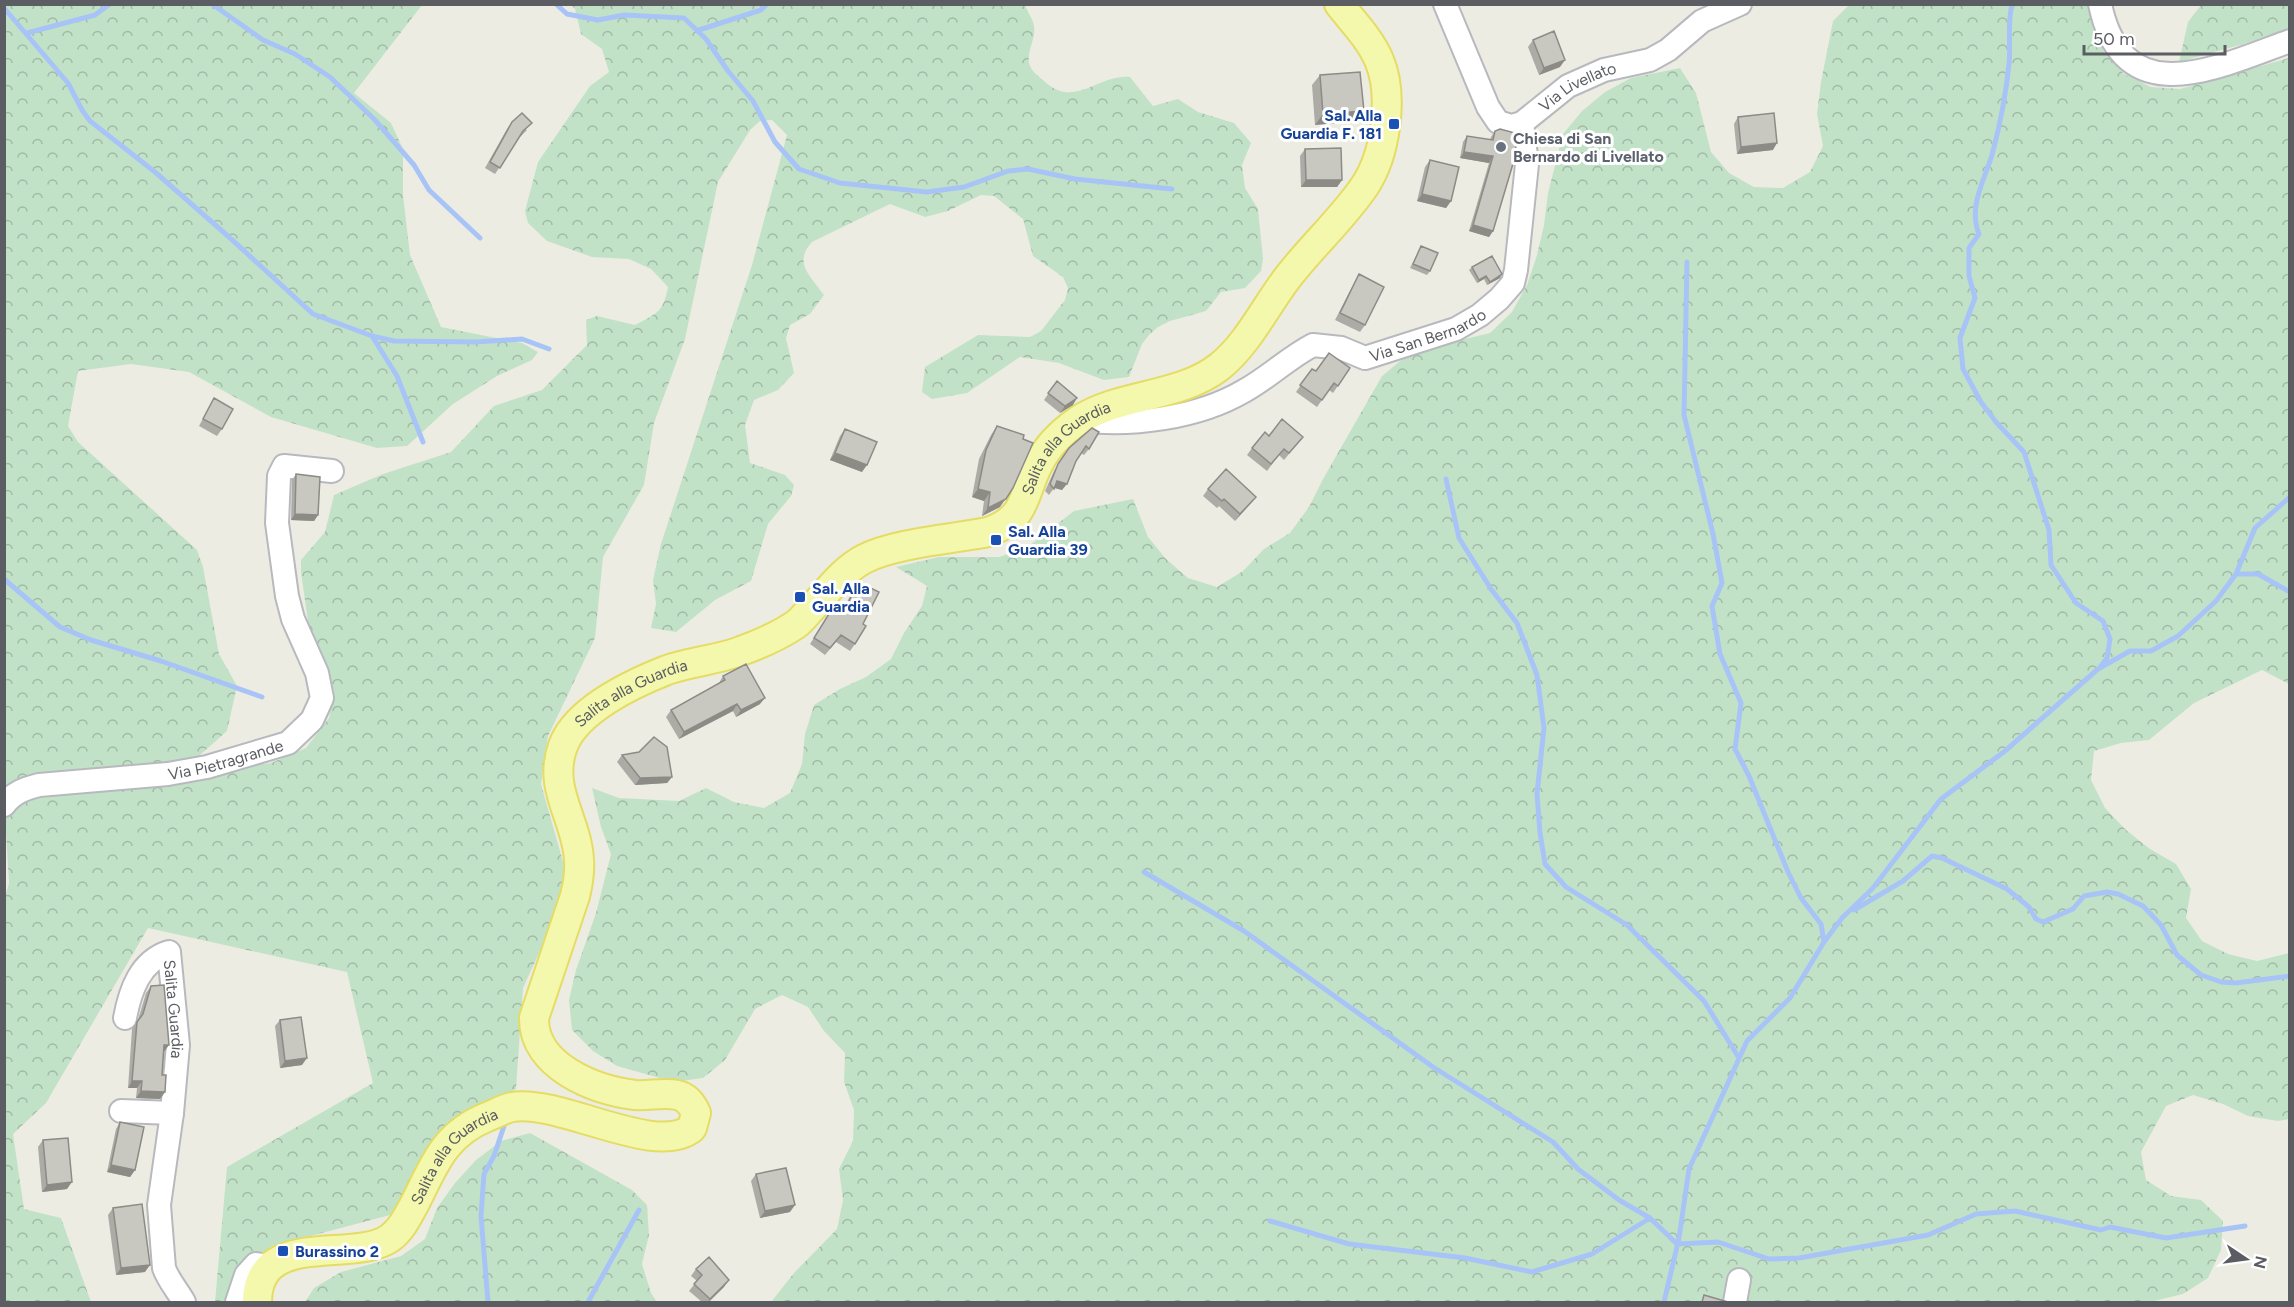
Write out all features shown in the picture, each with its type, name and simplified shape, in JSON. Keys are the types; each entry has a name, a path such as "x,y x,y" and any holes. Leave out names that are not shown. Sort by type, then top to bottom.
{"main road":[{"name":"Salita alla Guardia","path":"272,1267 287,1257 304,1252 372,1245 389,1239 402,1227 446,1144 460,1131 509,1108 539,1107 611,1127 660,1137 677,1137 692,1128 696,1113 693,1105 686,1098 676,1094 637,1095 595,1085 554,1062 541,1048 534,1031 534,1018 575,896 579,877 579,858 573,831 560,795 557,776 558,760 564,744 582,719 598,706 627,689 668,670 739,652 797,624 843,575 863,560 885,551 1004,527 1015,517 1022,505 1039,463 1049,447 1079,420 1103,408 1196,380 1218,367 1238,349 1287,278 1365,185 1384,134 1387,104 1386,82 1379,60 1367,39 1340,4"},
{"path":"257,1302 262,1281 272,1267"}],"street":[{"name":"Via Livellato","path":"1445,4 1493,115 1498,122 1511,126 1522,123 1568,86 1604,70 1650,60 1668,50 1702,21 1740,4"},
{"path":"2100,4 2110,39 2120,54 2146,70 2163,74 2178,75 2219,67 2289,41"},
{"name":"Via San Bernardo","path":"1079,420 1111,423 1174,417 1221,403 1244,392 1313,345 1341,348 1365,358 1456,329 1480,315 1513,283 1516,270 1527,164 1522,123"},
{"name":"Via Pietragrande","path":"4,806 22,789 39,785 168,774 207,767 288,743 307,726 316,714 322,698 317,673 293,619 287,596 277,523 279,476 284,466 332,471"},
{"name":"Salita Guardia","path":"125,1018 134,984 140,972 169,952 178,1045 172,1113 159,1205 164,1268 166,1275 177,1287 184,1302"},
{"path":"121,1112 172,1113"},
{"path":"237,1302 246,1275 256,1264 272,1267"},
{"path":"1735,1302 1739,1280"}],"green space":[{"path":"5,5 422,5 354,93 391,123 403,149 403,195 410,255 441,327 522,343 538,352 532,360 497,376 453,404 407,446 377,448 271,417 189,372 131,364 78,371 68,426 78,442 197,550 203,567 219,654 237,686 227,731 200,755 182,767 5,798"},
{"path":"571,5 1025,5 1034,26 1029,54 1030,66 1037,75 1055,89 1076,92 1107,80 1130,77 1153,106 1178,99 1198,112 1234,123 1251,143 1242,165 1245,188 1258,209 1263,259 1261,271 1245,288 1221,292 1206,311 1170,321 1158,327 1142,344 1129,377 1104,380 1059,363 1020,357 967,393 932,399 922,392 925,367 978,335 1030,337 1041,331 1065,300 1068,288 1063,277 1033,256 1023,219 994,196 981,195 948,211 925,217 890,204 812,242 806,249 804,263 809,275 824,295 810,314 790,325 786,338 794,373 778,390 754,400 745,425 750,463 785,475 794,485 791,496 768,524 751,581 715,600 676,632 651,628 656,604 653,580 661,544 752,265 787,135 772,120 760,121 750,130 718,182 685,339 654,423 644,485 603,557 595,638 548,736 541,784 567,876 558,912 523,988 516,1089 443,1133 390,1215 273,1246 242,1267 227,1302 215,1302 227,1167 373,1083 347,972 148,928 46,1103 13,1134 24,1209 61,1218 91,1302 5,1302 4,901 9,883 5,816 35,792 271,763 306,748 329,718 334,692 308,622 301,560 325,532 334,495 383,474 451,452 494,406 542,390 587,345 586,320 597,316 635,325 654,315 664,302 668,287 651,269 629,259 592,257 547,241 528,223 525,211 538,162 590,86 609,72 602,49 581,34 575,9"},
{"path":"1849,5 2090,5 2104,53 2124,74 2151,87 2180,89 2289,58 2289,684 2262,670 2194,703 2149,740 2121,743 2094,751 2091,780 2105,808 2126,830 2150,849 2176,864 2191,889 2186,918 2202,941 2228,954 2257,961 2289,953 2289,1119 2278,1121 2248,1116 2223,1104 2193,1095 2166,1106 2141,1152 2146,1180 2171,1196 2201,1200 2223,1221 2221,1250 2208,1278 2183,1294 2150,1302 771,1302 794,1273 837,1229 843,1200 839,1169 853,1141 854,1110 844,1082 845,1053 824,1031 808,1007 782,995 755,1009 725,1060 703,1078 674,1082 617,1066 593,1051 572,1030 569,1000 576,970 596,913 611,854 601,827 592,788 619,798 679,801 706,788 734,802 764,808 790,793 802,764 805,734 814,705 866,677 891,659 904,633 922,606 927,586 896,567 939,557 999,557 1026,548 1074,511 1133,499 1148,537 1166,559 1188,578 1217,587 1243,571 1264,549 1290,533 1309,507 1382,376 1405,357 1432,347 1490,333 1512,312 1527,285 1537,255 1548,193 1563,134 1582,111 1605,92 1631,78 1680,68 1696,93 1711,152 1729,173 1754,187 1783,188 1810,172 1823,146 1817,114 1821,82 1833,21"},
{"path":"2201,5 2289,5 2289,28 2283,33 2179,62 2188,22"},
{"path":"530,1133 632,1190 647,1205 649,1235 642,1264 651,1293 657,1302 305,1302 314,1288 341,1272 401,1256 425,1239 437,1208 476,1160 501,1141"}],"building":[{"path":"1554,31 1565,60 1544,68 1533,40"},
{"path":"1360,72 1364,111 1323,114 1320,75"},
{"path":"522,113 532,123 523,131 500,168 490,162 512,122"},
{"path":"1774,113 1777,143 1741,147 1738,117"},
{"path":"1500,129 1515,133 1516,146 1515,157 1493,231 1473,225 1493,156 1464,152 1467,136 1493,140 1495,131"},
{"path":"1341,148 1342,180 1306,180 1305,149"},
{"path":"1430,160 1459,167 1451,201 1422,194"},
{"path":"1421,246 1438,253 1430,271 1413,264"},
{"path":"1492,256 1502,274 1490,282 1486,276 1479,280 1472,267"},
{"path":"1359,274 1384,287 1365,325 1340,313"},
{"path":"1329,353 1350,368 1338,386 1334,383 1322,400 1300,385 1312,369 1316,371"},
{"path":"1057,381 1077,398 1065,406 1048,393"},
{"path":"214,398 233,409 222,429 203,419"},
{"path":"1282,419 1303,437 1289,453 1284,449 1271,464 1252,448 1265,432 1269,436"},
{"path":"997,426 1024,435 1023,439 1033,443 1006,499 988,508 990,492 978,489 986,450"},
{"path":"1092,428 1099,432 1089,449 1086,446 1076,461 1067,484 1057,481 1054,489 1050,484 1058,464 1069,448"},
{"path":"845,429 877,442 867,465 835,453"},
{"path":"1226,469 1256,497 1240,514 1224,499 1222,501 1208,489"},
{"path":"296,474 320,477 318,515 295,514"},
{"path":"858,582 879,592 863,624 866,626 855,644 841,635 830,648 814,638 832,609 843,614"},
{"path":"746,664 765,698 741,710 737,704 684,732 671,710 725,680 723,676"},
{"path":"654,737 667,747 672,777 640,778 622,755 639,752"},
{"path":"164,985 169,1045 164,1045 162,1075 166,1075 165,1092 141,1091 142,1081 132,1081 137,1022 143,1014 151,986"},
{"path":"301,1017 307,1058 285,1061 280,1020"},
{"path":"120,1122 144,1127 135,1170 111,1165"},
{"path":"68,1138 72,1182 47,1185 43,1140"},
{"path":"786,1168 795,1205 765,1211 756,1174"},
{"path":"142,1204 150,1265 121,1268 113,1208"},
{"path":"709,1257 729,1280 710,1299 694,1284 702,1275 696,1269"},
{"path":"1704,1295 1728,1302 1702,1302"}],"waterway":[{"path":"27,33 95,15 110,4"},
{"path":"212,4 263,40 295,54 330,77 374,119 414,165 429,190 480,238"},
{"path":"556,4 567,14 598,20 624,15 684,18 706,39 753,101 775,142 799,169 840,183 927,192 964,187 1008,171 1028,169 1075,179 1172,189"},
{"path":"699,30 761,10 767,4"},
{"path":"2012,4 2009,64 2000,121 1976,204 1975,214 1979,234 1969,248 1969,276 1975,298 1960,338 1963,369 1981,402 2024,452 2049,530 2051,565 2076,603 2103,621 2110,639 2107,658 2101,666"},
{"path":"4,8 68,83 90,121 155,172 313,314 372,336 394,341 476,342 522,339 549,349"},
{"path":"1687,262 1684,415 1713,534 1722,583 1712,606 1720,654 1741,703 1735,749 1749,776 1788,872 1801,898 1821,924 1824,942"},
{"path":"372,336 397,376 423,442"},
{"path":"1446,479 1459,538 1491,589 1517,623 1537,675 1544,728 1537,794 1545,864 1566,887 1627,925 1704,1001 1739,1058"},
{"path":"1664,1302 1679,1238 1689,1169 1747,1041 1790,998 1824,942 1842,918 1873,888 1941,799 2005,751 2098,669 2130,651 2151,651 2178,636 2216,601 2236,574 2255,528 2290,497"},
{"path":"2236,574 2258,574 2290,592"},
{"path":"4,579 60,627 91,640 161,661 262,697"},
{"path":"1854,910 1903,881 1932,856 1942,858 2007,889 2029,907 2036,919 2043,922 2073,909 2084,896 2107,892 2118,894 2143,906 2161,925 2177,955 2201,975 2221,982 2236,983 2290,976"},
{"path":"1144,872 1244,931 1433,1067 1553,1142 1578,1169 1619,1200 1650,1218 1677,1244 1718,1242 1769,1259 1799,1258 1928,1235 1976,1214 2015,1211 2101,1230 2110,1227 2166,1238 2245,1226"},
{"path":"488,1302 481,1216 484,1174 494,1156 506,1120"},
{"path":"588,1302 639,1210"},
{"path":"1270,1221 1349,1244 1465,1258 1532,1272 1592,1254 1650,1218"}],"place":[{"name":"Sal. Alla Guardia F. 181","path":"1394,124"},
{"name":"Chiesa di San Bernardo di Livellato","path":"1501,147"},
{"name":"Sal. Alla Guardia 39","path":"996,540"},
{"name":"Sal. Alla Guardia","path":"800,597"},
{"name":"Burassino 2","path":"283,1251"}]}
